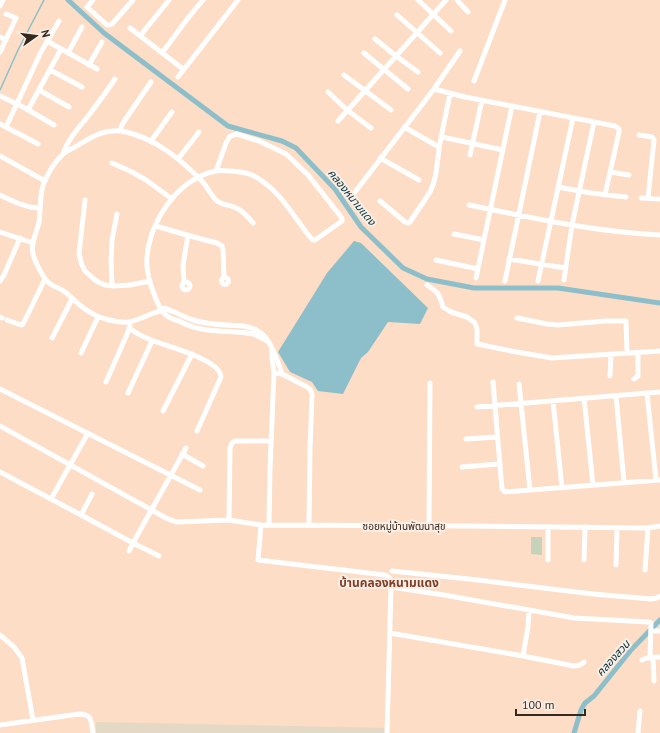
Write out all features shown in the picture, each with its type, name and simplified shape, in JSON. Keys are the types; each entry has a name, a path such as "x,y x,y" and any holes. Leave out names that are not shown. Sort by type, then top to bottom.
{"street":[{"path":"0,6 3,0"},
{"path":"94,0 87,7 109,25 112,24 133,0"},
{"path":"140,36 169,0"},
{"path":"162,53 203,0"},
{"path":"178,77 238,0"},
{"path":"418,0 451,31"},
{"path":"338,120 446,0"},
{"path":"457,0 468,12"},
{"path":"474,81 505,0"},
{"path":"0,52 16,18 6,14"},
{"path":"397,15 440,53"},
{"path":"6,127 41,52 59,21"},
{"path":"68,53 82,27"},
{"path":"130,28 183,69"},
{"path":"0,37 6,40"},
{"path":"376,39 418,72"},
{"path":"48,41 97,69"},
{"path":"89,65 102,42"},
{"path":"28,110 61,49"},
{"path":"352,196 434,88 460,51"},
{"path":"364,53 408,89"},
{"path":"50,70 82,87"},
{"path":"344,75 391,110"},
{"path":"63,154 72,136 115,79"},
{"path":"120,131 125,120 151,82"},
{"path":"434,88 465,97 615,126 619,129 619,132 605,195"},
{"path":"39,90 69,107"},
{"path":"328,92 347,110 371,128"},
{"path":"380,201 406,223 410,222 432,186 435,178 439,147 450,93"},
{"path":"2,96 54,125"},
{"path":"470,155 482,100"},
{"path":"476,278 512,106"},
{"path":"151,141 172,112"},
{"path":"505,281 540,112"},
{"path":"538,281 573,118"},
{"path":"564,280 572,225 594,122"},
{"path":"0,124 38,144"},
{"path":"404,127 439,147"},
{"path":"162,308 131,321 122,322 98,317 86,310 45,278 32,252 33,243 38,224 41,195 45,181 56,162 63,154 99,133 124,131 144,137 164,148 187,166 202,181 209,192 218,201 238,208 253,224"},
{"path":"178,159 199,132"},
{"path":"216,171 230,136 237,134 259,141 286,154 294,161 308,175 341,216 342,220 313,240 280,197 267,184 252,175 237,172 216,171 198,177 172,198 160,216 150,241 147,268 155,296 162,308 185,318 202,322 243,326 260,332 276,355 282,374"},
{"path":"639,135 651,136 654,140 648,198"},
{"path":"442,137 503,150"},
{"path":"0,156 45,181"},
{"path":"380,158 419,180"},
{"path":"112,163 146,180 172,198"},
{"path":"610,172 629,175"},
{"path":"558,187 626,197"},
{"path":"0,195 26,207 40,208"},
{"path":"641,198 660,199"},
{"path":"85,200 79,258 88,275 100,283 112,286 130,285 150,281"},
{"path":"470,205 572,225 614,231 660,235"},
{"path":"112,286 112,240 117,214"},
{"path":"156,226 217,243 222,246 224,277"},
{"path":"0,232 33,243"},
{"path":"454,234 484,240"},
{"path":"184,282 182,265 188,235"},
{"path":"0,281 20,238"},
{"path":"510,259 565,268"},
{"path":"436,260 478,269"},
{"path":"3,318 21,325 23,324 45,278"},
{"path":"427,285 440,295 443,307 451,312 467,317 475,323 477,329 477,344 546,357 660,351"},
{"path":"52,338 72,298"},
{"path":"82,353 98,317"},
{"path":"517,318 558,325 626,321 628,353"},
{"path":"106,382 131,321"},
{"path":"129,328 152,341 192,354 210,363 220,372 221,377 197,431"},
{"path":"128,393 152,341"},
{"path":"269,525 274,373 272,349"},
{"path":"634,379 638,376 638,353"},
{"path":"163,411 192,354"},
{"path":"610,376 611,354"},
{"path":"274,373 282,374 307,386 312,394 310,525"},
{"path":"493,382 502,489 503,491 507,492 658,480 647,393"},
{"path":"429,526 430,383"},
{"path":"519,384 530,490"},
{"path":"0,389 200,490"},
{"path":"477,407 660,392"},
{"path":"616,396 624,482"},
{"path":"584,398 593,485"},
{"path":"552,401 562,488"},
{"name":"ซอยหมู่บ้านพัฒนาสุข","path":"0,426 176,522 229,520 261,525 585,528 648,528 660,526"},
{"path":"51,499 88,434"},
{"path":"466,440 497,437"},
{"path":"229,520 230,448 232,443 235,441 271,441"},
{"path":"129,551 186,448"},
{"path":"182,454 203,466"},
{"path":"462,467 499,464"},
{"path":"0,472 159,556"},
{"path":"81,515 92,494"},
{"path":"261,525 258,560 384,575 390,580 387,733"},
{"path":"548,527 548,560"},
{"path":"584,560 585,528"},
{"path":"616,565 617,528"},
{"path":"646,570 648,528"},
{"path":"392,571 625,597 651,599 658,598 660,596"},
{"path":"391,587 574,618 651,623 654,681"},
{"path":"522,656 528,627 529,610"},
{"path":"390,633 574,666 580,665 584,662"},
{"path":"0,635 14,646 22,658 33,720"},
{"path":"642,660 645,658 660,657"},
{"path":"638,733 640,711"},
{"path":"0,725 85,714 91,719 93,733"}],"shaded area":[{"path":"96,722 388,728 388,733 96,733"}],"green space":[{"path":"531,537 542,537 542,555 531,554"}],"water":[{"path":"354,241 361,243 428,308 420,324 388,322 368,352 361,358 343,394 318,391 312,382 290,372 278,352 327,273"}],"waterway":[{"path":"0,90 18,50 44,0"},
{"name":"คลองหนามแดง","path":"68,0 104,33 228,126 282,141 296,148 335,189 361,227 403,268 427,279 474,288 558,288 660,303"},
{"name":"คลองสวน","path":"574,733 581,710 585,703 594,696 631,650 660,620"}],"district":[{"name":"บ้านคลองหนามแดง","path":"389,583"}]}
